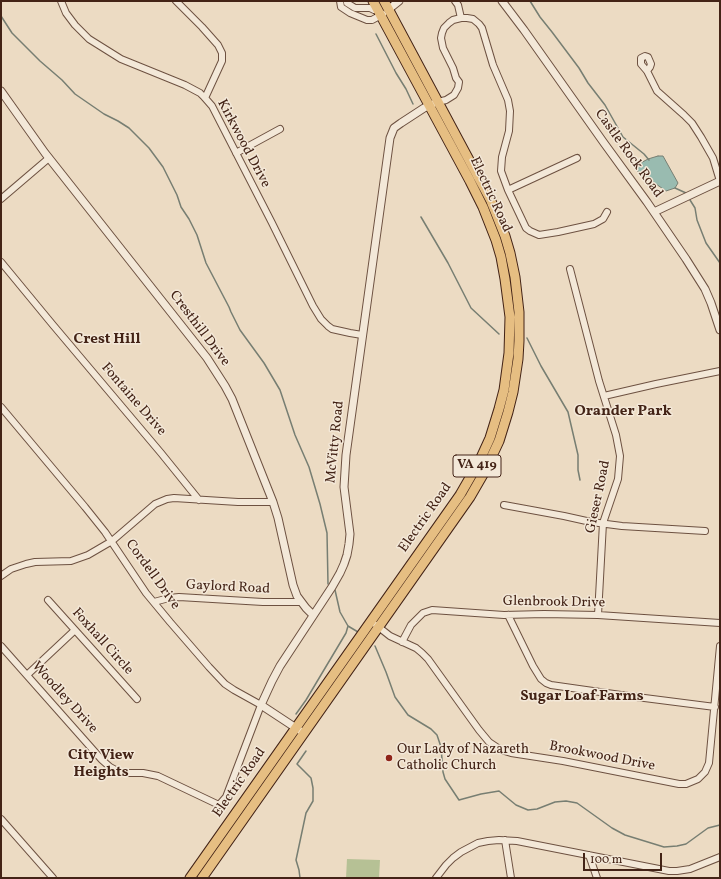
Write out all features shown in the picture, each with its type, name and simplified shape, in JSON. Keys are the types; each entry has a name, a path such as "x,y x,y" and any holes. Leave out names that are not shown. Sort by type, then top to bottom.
{"main road":[{"name":"Electric Road","path":"202,878 371,622 460,495 479,462 490,438 504,390 509,353 510,317 501,257 496,240 486,213 470,181 373,1"},
{"name":"Electric Road","path":"190,878 379,627 470,497 499,441 508,412 516,377 519,341 517,294 510,254 504,236 491,201 386,5"}],"street":[{"name":"Kirkwood Drive","path":"60,1 75,26 89,39 121,59 194,89 205,98 212,106 321,319 332,329 362,335"},
{"path":"176,1 218,45 222,53 222,61 205,98"},
{"path":"340,1 341,7 350,13 367,20 372,20 386,5 399,1"},
{"path":"346,1 355,8 370,8 379,13"},
{"path":"454,1 458,5 461,18"},
{"name":"Castle Rock Road","path":"502,1 654,212 700,280 711,303 720,330"},
{"path":"438,102 446,100 454,95 458,88 459,82 443,48 441,38 444,28 453,20 461,18 473,19 482,28 493,65 508,100 510,111 509,131 501,164 503,178 526,228 539,235 544,235 594,224 603,219 607,212"},
{"path":"647,71 657,91 684,115 702,137 713,158 720,181 654,212"},
{"name":"Cresthill Drive","path":"1,91 49,158 213,367 225,386 232,399 273,502 297,596 313,615"},
{"name":"McVitty Road","path":"220,806 231,786 261,705 272,681 280,666 332,587 344,564 349,544 344,476 346,455 390,138 394,128 400,123 429,105 438,102"},
{"path":"236,153 280,129"},
{"path":"1,199 49,158"},
{"path":"508,190 577,158"},
{"name":"Fontaine Drive","path":"1,262 161,452 198,500"},
{"name":"Gieser Road","path":"570,269 616,435 620,456 618,479 603,523 598,615"},
{"path":"604,396 720,371"},
{"name":"Cordell Drive","path":"1,407 112,541 146,593 222,681 300,731"},
{"path":"1,576 11,569 26,564 35,562 71,561 96,551 112,541 148,509 162,501 174,498 238,502 273,502"},
{"path":"504,505 591,522 622,526 705,531"},
{"name":"Gaylord Road","path":"154,602 179,597 263,602 301,602"},
{"name":"Foxhall Circle","path":"48,600 137,700"},
{"name":"Glenbrook Drive","path":"402,642 411,625 423,613 432,610 508,615 598,615 720,623"},
{"path":"508,615 533,666 541,679 546,683 620,695 714,707"},
{"name":"Brookwood Drive","path":"371,622 390,636 416,648 428,659 479,730 489,742 501,750 679,784 686,784 698,779 702,776 709,763 720,646"},
{"path":"27,674 75,630"},
{"name":"Woodley Drive","path":"1,646 102,760 110,767 121,773 143,773 158,776 220,806"},
{"path":"1,819 53,878"},
{"path":"436,878 453,858 469,847 488,840 517,841 669,871 682,871 720,857"},
{"path":"505,840 511,878"},
{"path":"589,855 596,878"},
{"path":"682,871 685,878"}],"green space":[{"path":"347,859 380,860 379,878 346,878"}],"water":[{"path":"658,156 663,156 678,183 675,188 666,191 636,170 637,165"}],"waterway":[{"path":"530,1 540,17 605,105 623,137 649,160"},
{"path":"1,16 12,33 75,94 104,114 129,128 149,148 163,167 177,195 181,207 197,235 206,263 240,330 264,363 280,390 295,435 309,467 320,504 327,533 328,584"},
{"path":"376,34 413,104"},
{"path":"675,188 686,193"},
{"path":"690,200 695,208 697,220 706,243 720,263"},
{"path":"421,217 448,263 471,308 499,334"},
{"path":"527,338 541,366 568,412 578,455 580,480"},
{"path":"335,590 340,612 348,626 358,632"},
{"path":"296,714 346,633 348,626"},
{"path":"375,646 395,697 408,715 431,729 437,735 441,747 445,779 459,800 499,791 516,805 528,810 537,809 555,802 566,801 577,803 612,828 625,835 664,847 686,844 708,828 720,825"},
{"path":"300,878 296,860 306,813 313,801 311,778 297,764 306,751"}],"place":[{"name":"Our Lady of Nazareth Catholic Church","path":"389,758"}],"district":[{"name":"Crest Hill","path":"107,340"},
{"name":"Orander Park","path":"623,412"},
{"name":"Sugar Loaf Farms","path":"582,697"},
{"name":"City View Heights","path":"101,764"}]}
